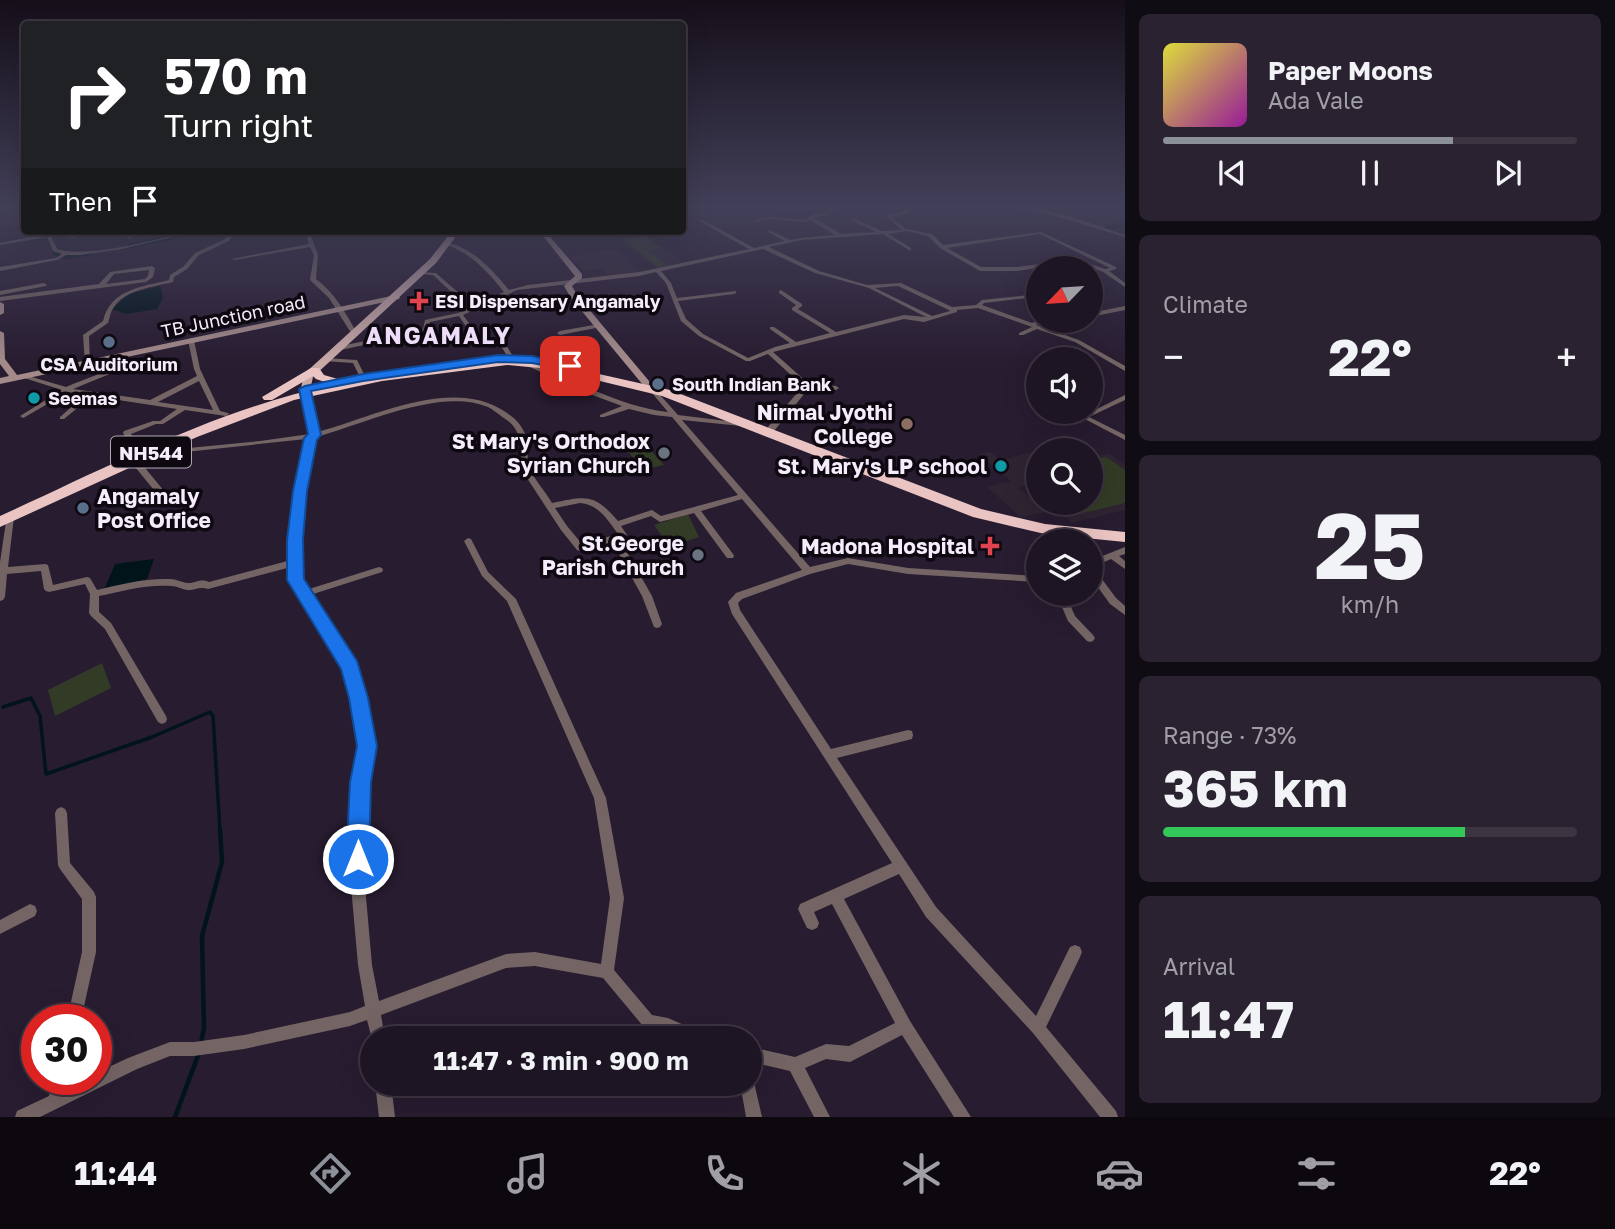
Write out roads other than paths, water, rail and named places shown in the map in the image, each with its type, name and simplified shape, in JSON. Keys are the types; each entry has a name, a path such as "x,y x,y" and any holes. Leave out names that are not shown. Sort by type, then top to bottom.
{"highway":[{"name":"NH544","path":"4,518 136,457 221,413 307,391 517,360"},
{"name":"NH544","path":"136,457 232,417 337,382 517,360 649,386 708,403 907,483 995,513 1062,526 1125,530"},
{"path":"255,403 315,369 320,377 337,382"},
{"name":"NH544","path":"649,386 978,513 1045,529 1125,537"}],"main road":[{"path":"307,391 308,376 434,259"},
{"path":"565,259 579,276 568,286 649,386"},
{"name":"TB Junction road","path":"0,381 396,297"},
{"path":"0,301 0,313"},
{"path":"0,335 1,359 19,377"}],"street":[{"path":"0,269 56,259"},
{"path":"87,363 86,335 106,323 107,313 117,298 171,281 172,276 193,259"},
{"path":"316,259 313,280 323,285 333,304 342,309 355,335"},
{"path":"476,259 508,293"},
{"path":"341,348 426,330 427,321 460,314 508,293 548,284 658,271 712,259"},
{"path":"790,259 817,272 871,288 886,298 932,318"},
{"path":"963,259 980,269 1017,268 1077,260 1105,271 1125,285"},
{"path":"1095,259 1114,268 1105,271"},
{"path":"0,301 146,280 150,277 152,268 111,273 101,286"},
{"path":"658,271 668,283 683,320 696,331 744,359 904,317 921,320 955,313 954,310"},
{"path":"421,273 434,274 460,297 469,295 480,306"},
{"path":"0,293 44,285"},
{"path":"871,288 901,285 954,310 971,305 978,306 1026,323"},
{"path":"676,300 734,292"},
{"path":"781,292 800,305 794,309 835,334"},
{"path":"978,306 982,302 1026,296"},
{"path":"1103,312 1125,308"},
{"path":"460,314 471,330"},
{"path":"560,333 599,326"},
{"path":"772,328 795,344"},
{"path":"1021,334 1026,330"},
{"path":"1053,333 1089,347 1125,369"},
{"path":"499,338 517,360 631,406 657,414 749,425"},
{"path":"191,340 201,377 221,413"},
{"path":"769,352 807,387 836,388"},
{"path":"23,416 85,380 115,370 118,356"},
{"path":"326,360 355,360 363,377"},
{"path":"19,377 68,390 221,413"},
{"path":"148,404 201,377"},
{"path":"649,386 808,571"},
{"path":"771,429 807,387"},
{"path":"307,391 314,435"},
{"path":"62,418 91,393"},
{"path":"1125,397 1084,417 1125,438"},
{"path":"161,448 167,452 314,435 384,412 463,399 484,404 511,420 521,432 526,444 526,469 563,531 580,548 623,535 601,505 594,501 585,499 549,506"},
{"path":"602,416 631,406"},
{"path":"161,493 136,457 127,433 155,422 161,423 183,408"},
{"path":"314,435 310,438 300,491 295,540 295,580 350,667 367,746 358,820 359,897 365,965 377,1026"},
{"path":"616,525 652,513 660,519 744,496"},
{"path":"693,511 721,552"},
{"path":"693,511 730,556"},
{"path":"0,597 4,570 4,518"},
{"path":"615,539 647,596 657,624"},
{"path":"468,541 485,574 511,599 600,798 617,898 607,972"},
{"path":"1103,560 1125,550"},
{"path":"1112,555 1125,566"},
{"path":"95,594 147,583 178,582 189,587 201,583 208,586 296,562"},
{"path":"1026,578 908,570 848,562 808,571 739,596 733,602 735,611 931,912 1038,1028 1110,1117"},
{"path":"4,570 45,567 49,589 87,580 95,594 94,613 108,626 162,719"},
{"path":"303,594 379,570"},
{"path":"1103,586 1113,601 1125,611"},
{"path":"1066,606 1071,618 1090,638"},
{"path":"830,754 908,734"},
{"path":"61,813 64,865 89,897 89,952 78,1004"},
{"path":"811,923 805,909 901,866"},
{"path":"835,896 905,1026 963,1117"},
{"path":"0,927 30,911"},
{"path":"1038,1028 1075,952"},
{"path":"23,1117 132,1063 170,1049 244,1042 350,1019 506,961 535,959 607,972 648,1021 670,1026"},
{"path":"762,1058 795,1065 826,1051 850,1054 905,1026"},
{"path":"795,1065 822,1117"},
{"path":"56,1101 57,1095"},
{"path":"385,1096 387,1117"},
{"path":"750,1096 754,1117"}],"waterway":[{"path":"3,707 31,698 40,716 46,774 152,737 210,712 213,716 220,831"},
{"path":"201,1043 204,1028 202,936 222,862 220,829"},
{"path":"175,1117 199,1053"}],"place":[{"name":"ESI Dispensary Angamaly","path":"419,301"},
{"name":"CSA Auditorium","path":"109,342"},
{"name":"South Indian Bank","path":"658,384"},
{"name":"Seemas","path":"34,398"},
{"name":"Nirmal Jyothi College","path":"907,424"},
{"name":"St Mary's Orthodox Syrian Church","path":"664,453"},
{"name":"St. Mary's LP school","path":"1001,466"},
{"name":"Angamaly Post Office","path":"83,508"},
{"name":"Madona Hospital","path":"990,546"},
{"name":"St.George Parish Church","path":"698,555"}],"district":[{"name":"ANGAMALY","path":"439,335"}]}
